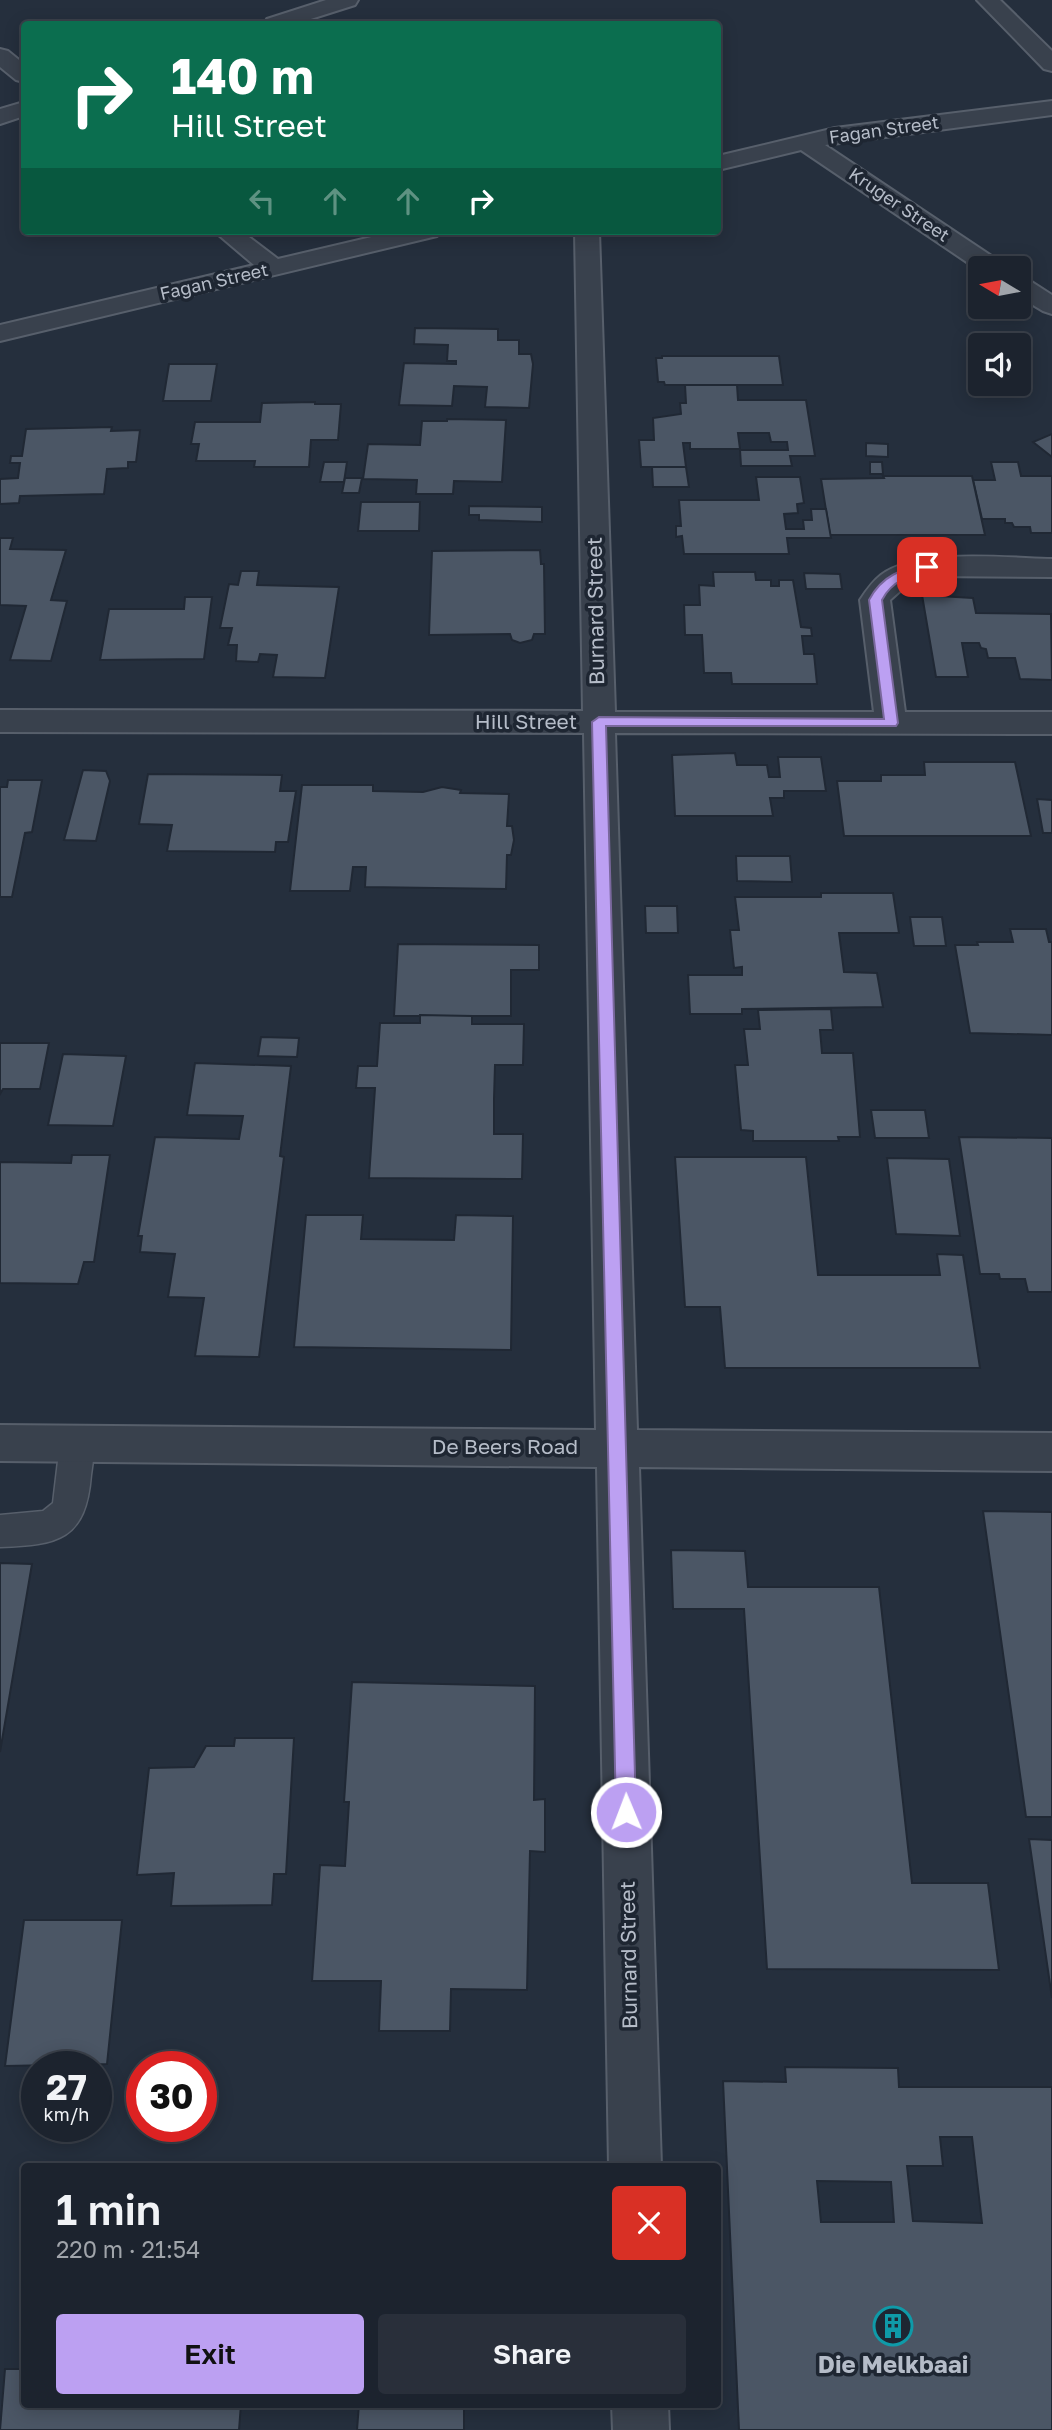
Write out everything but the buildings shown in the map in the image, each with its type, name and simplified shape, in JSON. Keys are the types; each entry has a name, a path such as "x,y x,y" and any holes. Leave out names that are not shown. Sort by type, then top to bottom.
{"street":[{"path":"284,21 347,0"},
{"path":"988,0 1052,64"},
{"path":"0,56 21,73"},
{"name":"Fagan Street","path":"721,162 835,135 1052,108"},
{"path":"0,117 21,110"},
{"name":"Kruger Street","path":"806,142 975,256"},
{"path":"231,235 273,268"},
{"name":"Fagan Street","path":"0,333 411,235"},
{"name":"Burnard Street","path":"587,235 635,2163"},
{"path":"1031,292 1052,306"},
{"path":"891,723 875,600 881,588 908,571 927,567 1052,568"},
{"name":"Hill Street","path":"0,721 1052,723"},
{"name":"De Beers Road","path":"0,1443 1052,1452"},
{"path":"640,2408 641,2430"}],"lane":[{"path":"0,1531 36,1531 57,1525 69,1511 77,1444"}],"place":[{"name":"Die Melkbaai","path":"893,2326"}],"route":[{"path":"626,1812 599,722 891,723 875,600 881,588 893,579 908,571 927,567"}]}
